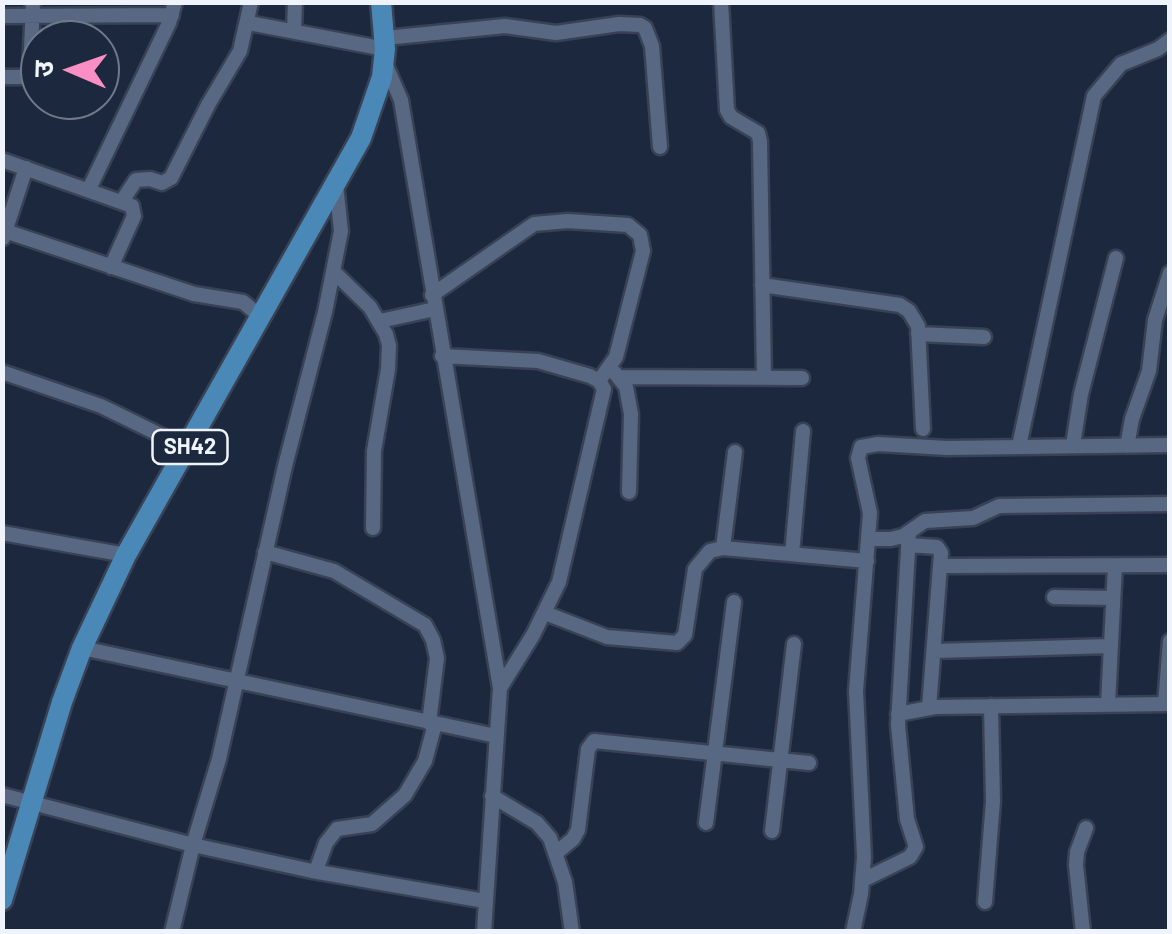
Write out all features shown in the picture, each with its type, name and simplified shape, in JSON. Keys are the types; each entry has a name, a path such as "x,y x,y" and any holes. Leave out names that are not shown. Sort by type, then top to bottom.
{"main road":[{"name":"SH42","path":"2,900 82,648 126,554 336,184 375,102 385,49 381,2"}],"street":[{"path":"122,201 136,180 162,183 171,178 240,50 251,2"},
{"path":"294,31 295,2"},
{"path":"722,2 727,110 758,133 760,142 764,378"},
{"path":"2,77 24,77 30,72 33,9"},
{"path":"2,16 33,9 174,9 88,188"},
{"path":"249,22 385,49 505,26 556,32 618,24 640,26 645,28 652,46 660,147"},
{"path":"1018,446 1094,96 1120,64 1170,40"},
{"path":"385,49 401,100 500,688 484,932"},
{"path":"2,160 132,206 134,216 112,267"},
{"path":"26,168 3,233 194,294 243,302 262,317"},
{"path":"174,931 193,844 219,760 333,271 341,231 336,184"},
{"path":"380,321 433,302 534,224 584,221 628,225 640,235 643,250 614,372"},
{"path":"1073,445 1078,406 1116,258"},
{"path":"333,271 380,321 390,354 374,451 373,528"},
{"path":"1127,446 1149,370 1155,320 1170,273"},
{"path":"762,285 900,305 916,319 924,429"},
{"path":"918,334 984,338"},
{"path":"442,356 538,361 599,381 604,389 564,568 545,612 500,688"},
{"path":"2,372 101,406 189,449"},
{"path":"614,372 626,387 631,414 629,492"},
{"path":"599,381 614,372 802,378"},
{"path":"792,554 802,430"},
{"path":"853,932 862,880 856,715 870,513 858,458 862,447 1170,445"},
{"path":"723,548 735,452"},
{"path":"862,880 906,860 916,847 907,819 898,714 908,539 926,521 974,518 999,506 1170,504"},
{"path":"2,533 126,554"},
{"path":"868,539 908,539 937,547 941,553 929,708"},
{"path":"545,612 606,637 681,642 697,565 710,551 723,548 866,562"},
{"path":"266,552 334,572 425,625 437,658 425,760 405,795 372,824 337,829 317,868 312,870"},
{"path":"942,566 1170,565"},
{"path":"1108,704 1115,566"},
{"path":"1054,597 1113,598"},
{"path":"706,823 734,602"},
{"path":"898,714 929,708 1167,704 1170,641"},
{"path":"772,831 794,644"},
{"path":"934,651 1111,646"},
{"path":"82,648 496,736"},
{"path":"985,902 993,801 991,706"},
{"path":"556,853 578,830 588,748 594,741 809,763"},
{"path":"2,795 193,844 485,901"},
{"path":"492,796 537,823 556,853 572,932"},
{"path":"1083,932 1076,865 1086,828"}]}
